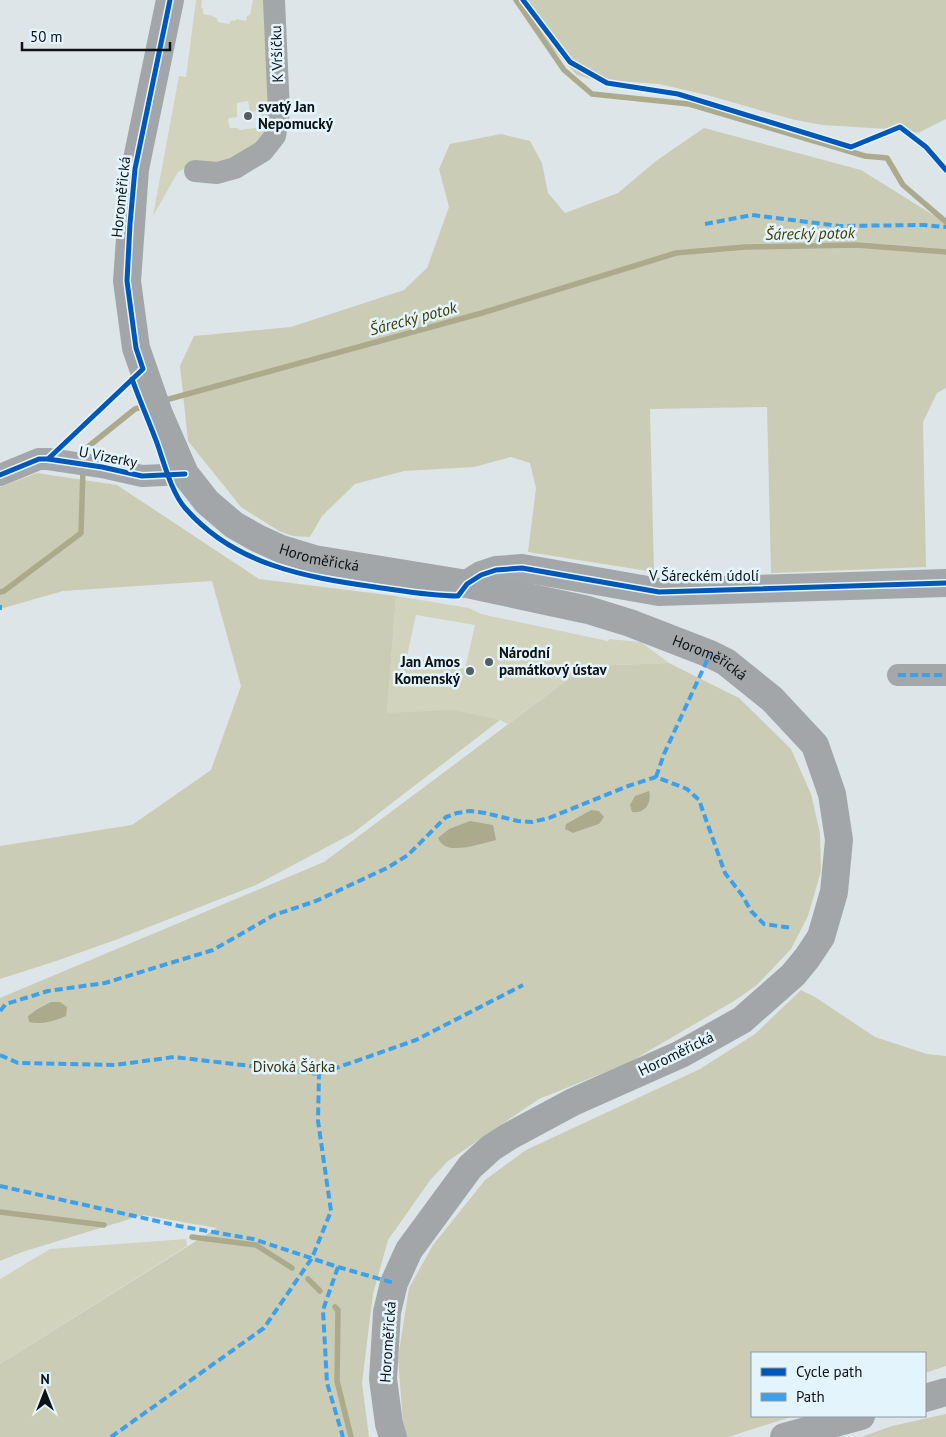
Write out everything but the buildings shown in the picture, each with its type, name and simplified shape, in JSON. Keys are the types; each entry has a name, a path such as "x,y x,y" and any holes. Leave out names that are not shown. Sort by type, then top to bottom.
{"main road":[{"name":"Horoměřická","path":"170,0 135,169 127,281 136,348 159,414 185,474 207,502 234,525 281,549 314,559 467,584 603,614 726,662 772,699 815,745 832,794 839,840 834,892 821,937 793,976 742,1020 681,1054 574,1102 491,1148 470,1167 409,1250 394,1283 387,1312 383,1379 389,1424 393,1437"},
{"path":"926,1398 946,1392"},
{"path":"784,1437 857,1417"}],"street":[{"name":"K Vršíčku","path":"195,171 217,173 235,168 263,150 275,136 279,112 276,2 274,0"},
{"name":"U Vizerky","path":"0,475 39,459 70,462 142,476 185,474"},
{"name":"V Šáreckém údolí","path":"467,584 481,575 496,570 522,568 660,592 946,583"},
{"path":"898,675 946,675"}],"shaded area":[{"path":"196,0 202,0 203,14 217,18 218,22 229,24 232,20 235,21 236,19 246,21 247,16 250,15 253,0 265,0 272,122 250,156 190,166 178,172 153,216 179,76 186,77","holes":["248,101 250,112 260,111 262,127 240,130 230,128 228,120 229,118 237,117 237,103"]},
{"path":"396,596 469,608 481,614 608,641 609,639 641,642 669,663 586,666 508,724 500,720 387,713","holes":["416,615 475,625 465,669 407,656"]},
{"path":"649,791 650,795 646,807 641,811 632,812 630,805 635,796"},
{"path":"591,810 599,811 604,817 599,824 573,833 565,829 566,824"},
{"path":"470,821 493,825 496,840 460,848 447,847 440,842 438,838 449,829"},
{"path":"51,1002 60,1002 67,1007 66,1016 48,1022 29,1022 28,1016"},
{"path":"186,1239 187,1246 0,1364 0,1279 50,1249"}],"green space":[{"path":"520,0 946,0 946,119 918,133 823,125 795,120 707,95 659,84 591,79 577,75 546,41"},
{"path":"704,128 861,170 946,223 946,388 937,393 923,422 926,567 771,573 767,407 650,409 654,572 528,552 536,488 530,463 511,457 474,467 404,471 355,484 322,516 310,537 293,536 279,531 241,507 188,441 180,366 194,336 291,327 404,290 427,268 449,207 439,169 450,144 501,134 530,141 542,163 548,193 565,213 618,193 656,161"},
{"path":"37,473 117,485 259,579 396,596 387,713 452,710 500,720 353,833 256,885 118,939 0,979 0,846 132,825 211,770 241,686 212,581 63,591 0,609 0,487"},
{"name":"Divoká Šárka","path":"669,663 739,698 791,749 811,794 820,833 821,871 808,916 791,949 757,985 734,1001 628,1063 539,1099 448,1161 431,1179 388,1240 373,1294 362,1383 369,1437 0,1437 0,1364 217,1228 143,1215 22,1252 0,1261 0,998 324,862 586,666","holes":["591,810 599,824 573,833 566,824"]},
{"path":"801,990 815,997 875,1037 927,1054 946,1056 946,1366 926,1373 926,1352 751,1352 751,1417 791,1417 728,1437 407,1437 403,1423 398,1358 409,1288 433,1245 485,1180 526,1150 700,1069 755,1034"},
{"path":"946,1414 946,1437 861,1437 892,1426"}],"waterway":[{"path":"516,0 564,70 592,94 689,104 865,156 887,158 903,185 946,222"},
{"name":"Šárecký potok","path":"162,401 482,313 676,253 745,247 857,245 946,252"},
{"name":"Šárecký potok","path":"84,459 84,450 135,409 148,405"},
{"name":"Šárecký potok","path":"0,592 4,591 81,533 83,469"},
{"path":"0,1212 104,1225"},
{"path":"192,1237 256,1245 292,1268"},
{"path":"308,1279 320,1291"},
{"path":"335,1307 338,1310 337,1381 351,1437"}],"marked path":[{"path":"705,224 752,215 839,226 924,225 946,227"},
{"path":"0,605 0,610"},
{"path":"656,777 664,754 710,654"},
{"path":"898,675 946,675"},
{"path":"0,1011 6,1004 48,991 105,983 213,950 274,915 316,901 387,868 408,855 446,817 457,813 470,811 532,822 549,818 628,786 656,777 687,789 699,800 725,873 742,895 751,911 764,924 792,928"},
{"path":"0,1055 18,1063 115,1065 174,1057 319,1074 416,1040 523,985"},
{"path":"111,1437 264,1328 312,1258 331,1211 318,1121 319,1074"},
{"path":"0,1186 179,1226 253,1239 394,1283"},
{"path":"338,1267 323,1310 327,1383 343,1437"}],"cycle path":[{"path":"48,459 143,369 136,348 127,281 130,224 135,169 170,0"},
{"path":"523,0 570,62 607,83 678,94 851,147 900,127 926,147 946,170"},
{"path":"132,379 173,487 186,509 205,528 226,543 249,556 297,573 406,592 458,596 467,584 481,575 496,570 522,568 659,592 946,583"},
{"path":"0,475 39,459 102,467 142,476 185,474"}],"place":[{"name":"svatý Jan Nepomucký","path":"248,116"},
{"name":"Národní památkový ústav","path":"489,662"},
{"name":"Jan Amos Komenský","path":"470,671"}]}
